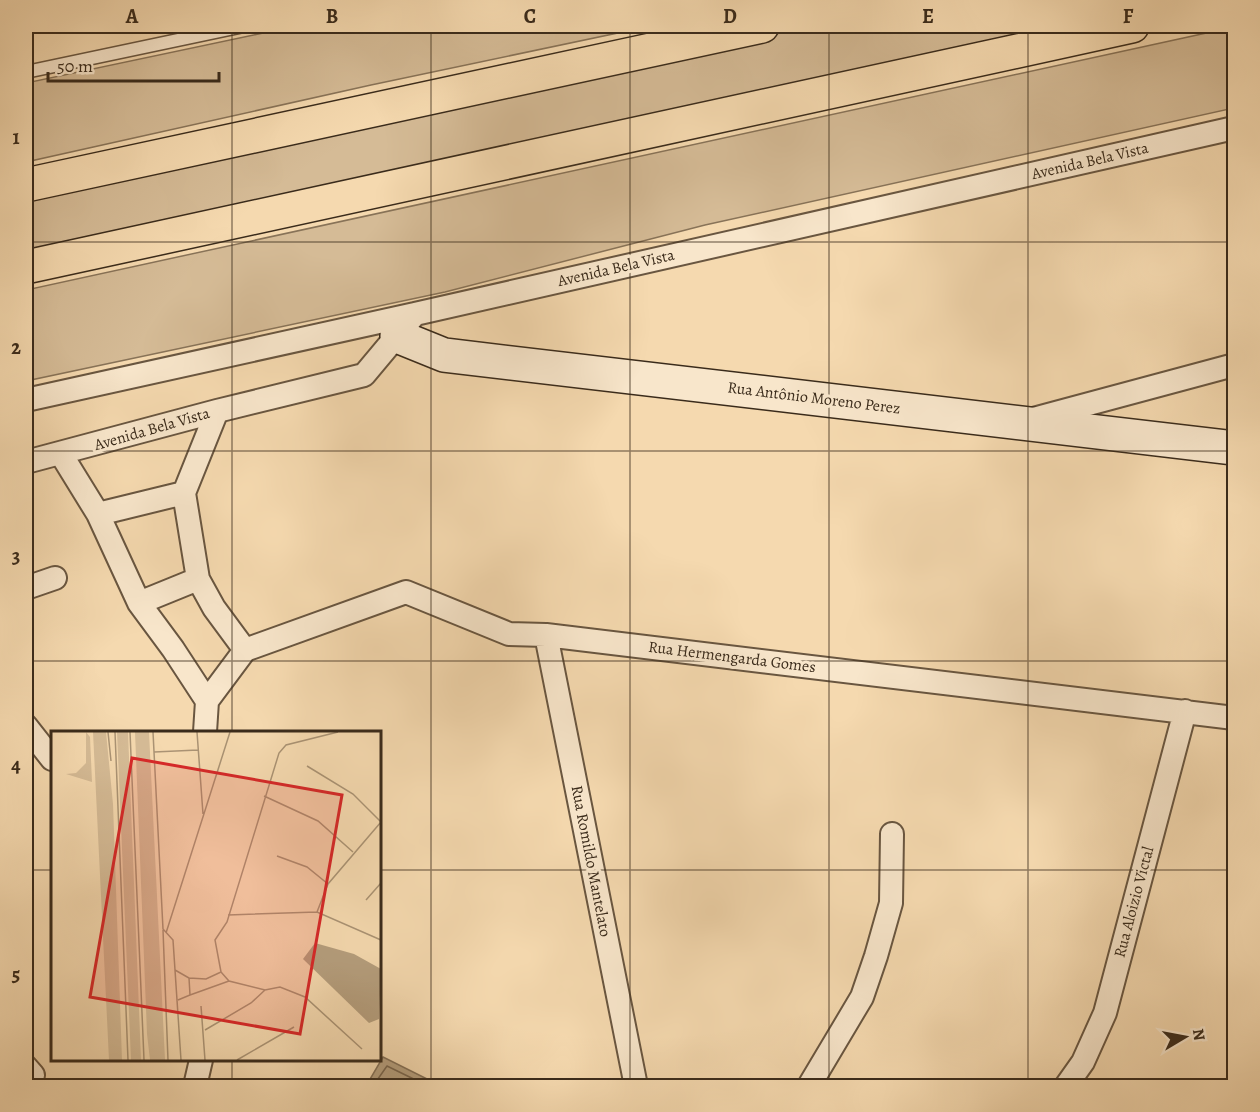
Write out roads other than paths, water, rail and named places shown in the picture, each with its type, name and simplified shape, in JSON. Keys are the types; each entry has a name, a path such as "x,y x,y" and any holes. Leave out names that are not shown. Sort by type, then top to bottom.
{"highway":[{"path":"32,184 762,26"},
{"path":"34,266 1132,26"}],"street":[{"name":"Avenida Bela Vista","path":"26,462 364,375 406,325 1234,128"},
{"path":"26,399 406,325"},
{"name":"Rua Antônio Moreno Perez","path":"406,325 444,355 1234,448"},
{"path":"1021,422 1234,366"},
{"path":"205,731 207,701 245,650 214,608 198,579 184,493 217,411"},
{"path":"61,454 98,514 139,603 207,701"},
{"path":"98,514 184,493"},
{"path":"26,588 55,578"},
{"path":"139,603 198,579"},
{"name":"Rua Hermengarda Gomes","path":"245,650 406,592 509,634 546,635 1234,718"},
{"name":"Rua Romildo Mantelato","path":"546,635 636,1086"},
{"name":"Rua Aloizio Victal","path":"1066,1086 1083,1062 1105,1013 1185,711"},
{"path":"26,726 51,758"},
{"path":"809,1086 862,997 876,956 891,903 892,834"},
{"path":"195,1086 201,1061"}],"lane":[{"path":"26,72 244,26"}],"water":[{"path":"383,1057 441,1086 366,1086"}]}
